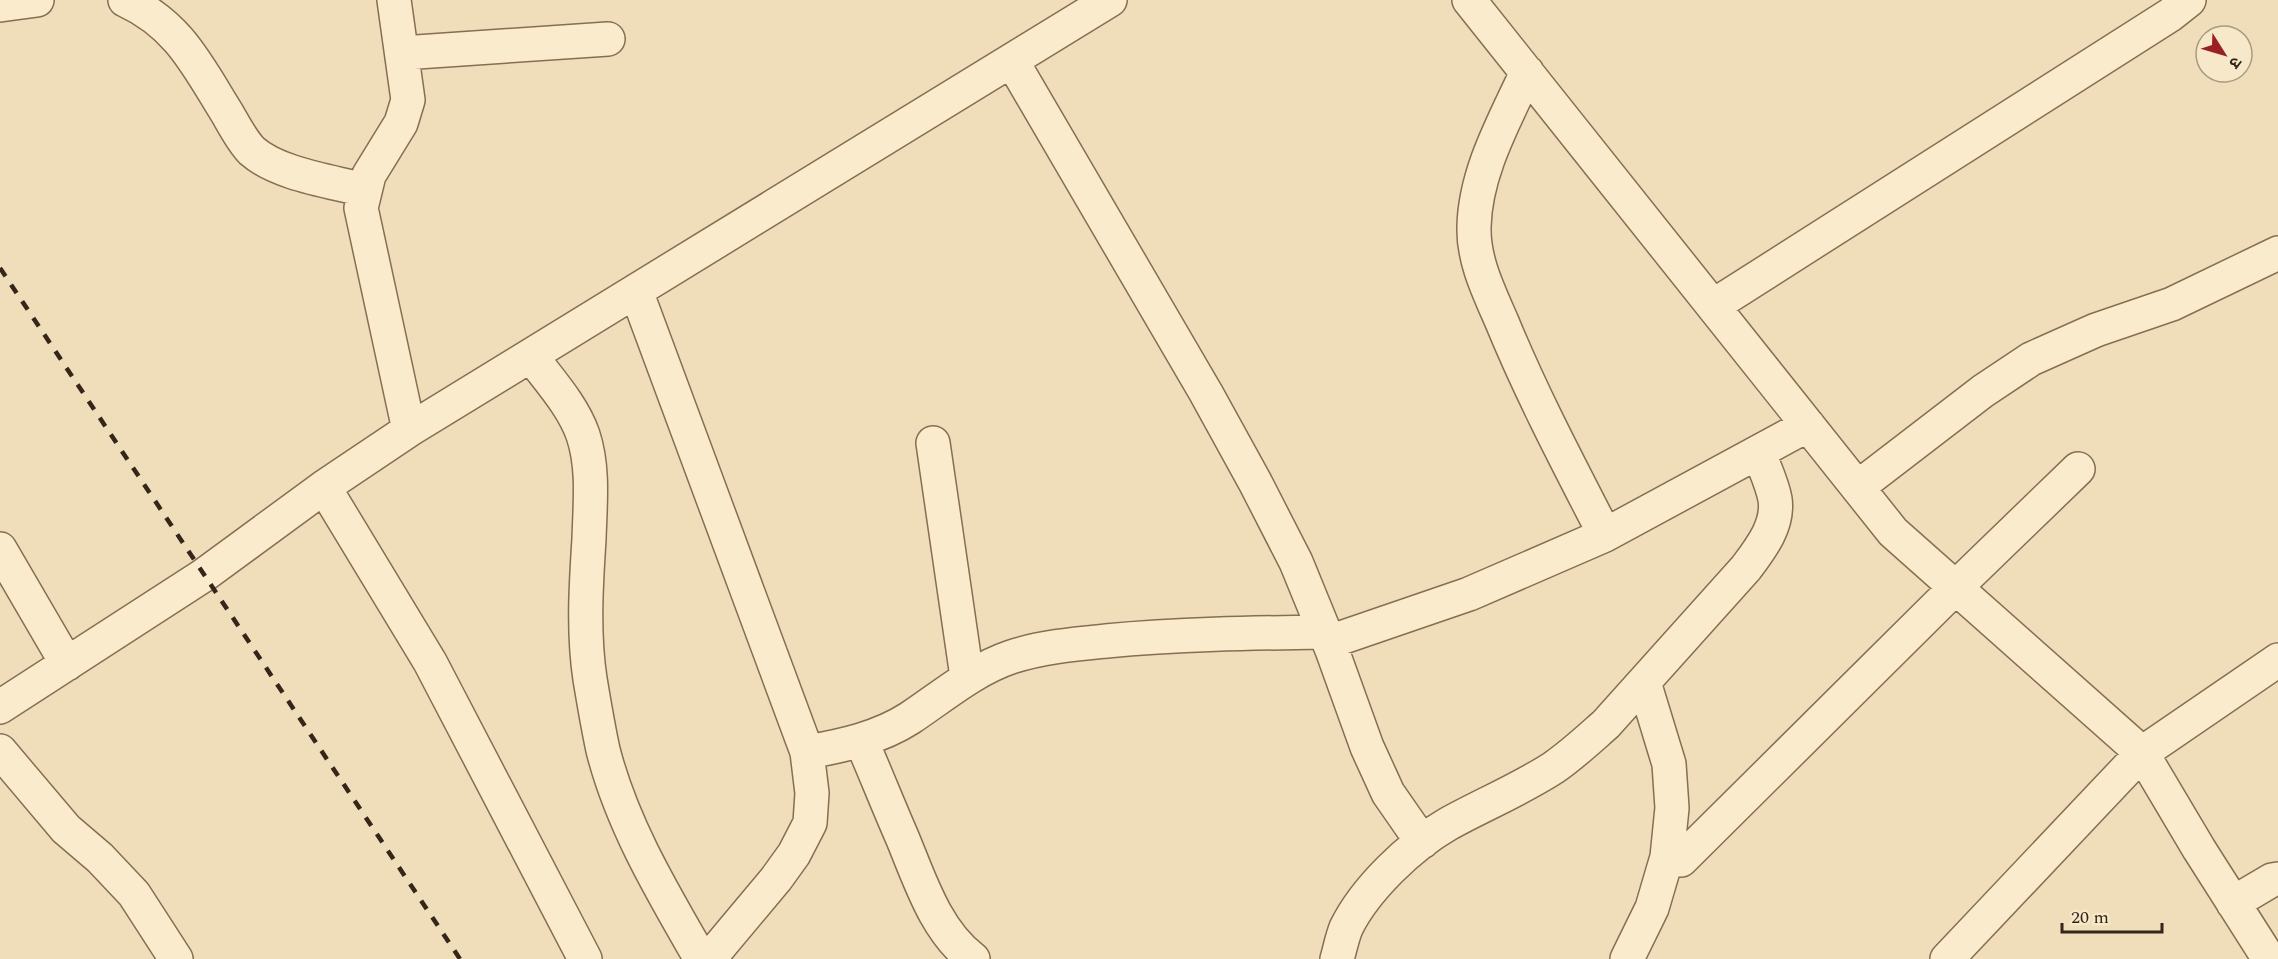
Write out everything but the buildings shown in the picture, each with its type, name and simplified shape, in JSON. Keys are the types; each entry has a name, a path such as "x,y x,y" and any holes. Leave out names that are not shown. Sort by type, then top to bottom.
{"street":[{"path":"0,5 37,0"},
{"path":"125,0 160,20 189,51 251,150 270,164 364,190"},
{"path":"394,0 408,100 401,123 369,175 361,208 410,430"},
{"path":"0,707 204,575 324,487 410,430 1110,0"},
{"path":"1469,0 1893,532 2142,753 2269,959"},
{"path":"1713,306 2170,15 2189,0"},
{"path":"402,54 608,39"},
{"path":"1012,61 1206,393 1255,482 1296,562 1327,637 1367,747 1388,793 1422,842"},
{"path":"1527,72 1493,146 1480,186 1474,227 1478,262 1524,375 1605,535"},
{"path":"1858,488 1983,391 2031,359 2096,330 2172,304 2278,254"},
{"path":"636,291 807,752 812,793 810,823 794,854 709,959"},
{"path":"531,356 568,407 582,434 590,459 591,498 585,606 590,677 604,751 625,814 650,868 701,959"},
{"path":"807,752 846,745 884,732 909,718 967,677 1012,657 1068,645 1154,636 1327,637 1469,594 1605,535 1808,425"},
{"path":"933,443 967,677"},
{"path":"1337,959 1346,928 1369,893 1400,861 1446,825 1552,768 1606,724 1746,568 1766,543 1772,524 1775,500 1759,453"},
{"path":"1681,860 2078,469"},
{"path":"324,487 430,662 585,959"},
{"path":"0,549 67,664"},
{"path":"1947,959 2142,753 2278,660"},
{"path":"1627,959 1652,908 1667,857 1672,808 1669,764 1644,682"},
{"path":"861,740 920,882 945,931 958,948 973,959"},
{"path":"0,752 66,829 100,858 134,894 176,959"},
{"path":"2233,903 2272,880 2278,879"}],"railway":[{"path":"0,268 460,959"}]}
